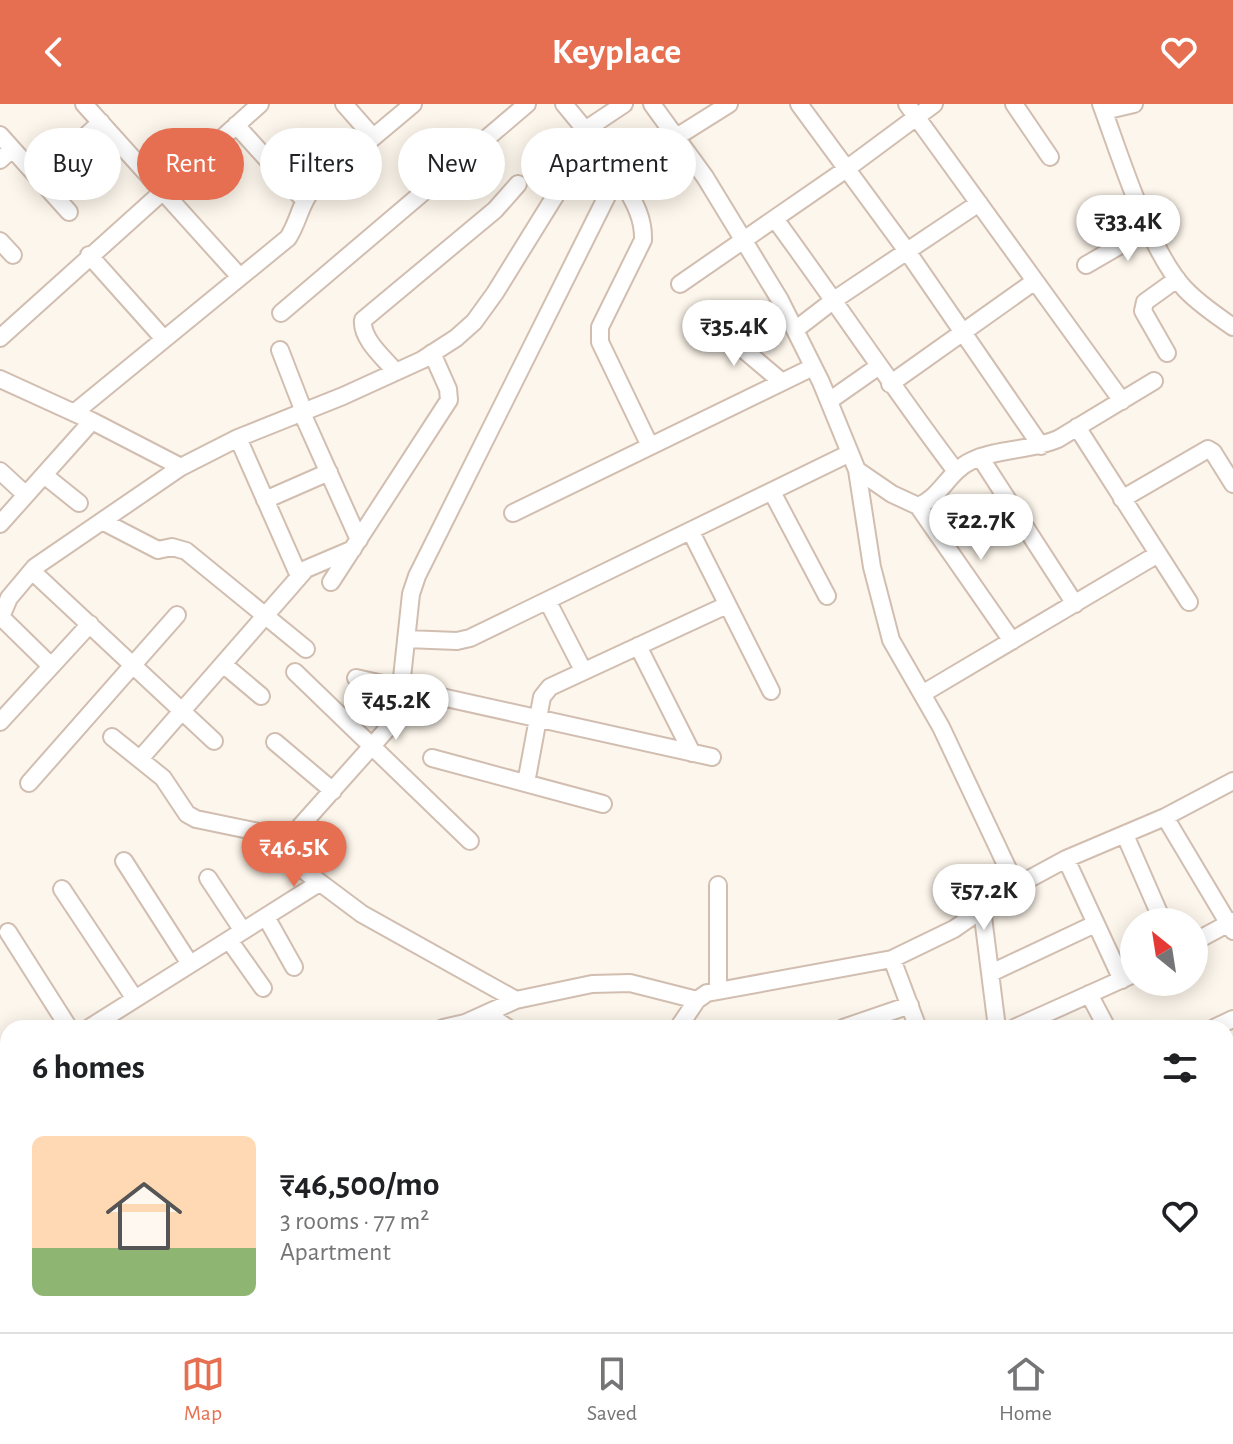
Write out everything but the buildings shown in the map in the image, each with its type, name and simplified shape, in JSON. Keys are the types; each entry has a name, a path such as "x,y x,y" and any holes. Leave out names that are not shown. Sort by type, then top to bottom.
{"street":[{"path":"84,104 137,161"},
{"path":"233,128 260,104"},
{"path":"344,104 365,128"},
{"path":"382,130 413,104"},
{"path":"281,313 527,104"},
{"path":"564,104 583,128"},
{"path":"595,128 624,104"},
{"path":"652,104 669,128"},
{"path":"690,128 729,104"},
{"path":"799,104 907,251 1041,446"},
{"path":"680,284 845,170 912,110 934,104"},
{"path":"1014,104 1050,157"},
{"path":"1134,104 1102,108 1160,252 1177,279 1206,308 1233,327"},
{"path":"912,110 1122,401"},
{"path":"94,128 101,122"},
{"path":"236,125 260,152"},
{"path":"0,135 6,154 24,168"},
{"path":"696,165 795,330 829,401 857,470 872,567 891,640 954,753 1016,886"},
{"path":"396,372 366,336 362,328 363,320 495,210 518,184"},
{"path":"58,200 69,212"},
{"path":"0,338 152,200"},
{"path":"172,200 240,277"},
{"path":"74,413 288,238 296,226 303,200"},
{"path":"51,666 0,618 9,598 32,571 181,467 238,438 396,372 456,338 474,322 495,293 549,200"},
{"path":"112,737 170,786 187,814 196,819 278,836 290,835 297,830 373,748 388,728 401,687 411,594 417,576 605,200"},
{"path":"634,200 644,226 643,240 600,327 600,342 650,446"},
{"path":"795,330 834,300 979,203"},
{"path":"775,219 890,384 955,470"},
{"path":"1086,265 1150,228"},
{"path":"0,241 13,255"},
{"path":"89,255 164,339"},
{"path":"1167,353 1143,311 1145,302 1177,279"},
{"path":"890,384 1035,281"},
{"path":"712,323 782,382"},
{"path":"280,350 356,544"},
{"path":"331,582 449,400 448,389 432,353"},
{"path":"829,401 879,366"},
{"path":"513,513 813,367"},
{"path":"0,379 92,421 181,467"},
{"path":"918,506 932,497 955,470 994,451 1041,446 1154,381"},
{"path":"0,524 92,421"},
{"path":"1077,427 1189,602"},
{"path":"238,438 299,576"},
{"path":"1122,499 1208,449 1233,484"},
{"path":"406,639 457,641 470,638 850,453"},
{"path":"980,457 1075,604"},
{"path":"857,470 892,494 918,506 1012,641"},
{"path":"0,471 26,495"},
{"path":"265,500 329,472"},
{"path":"44,475 79,503"},
{"path":"772,492 827,596"},
{"path":"102,521 158,550 172,547 186,551 306,649"},
{"path":"691,532 771,691"},
{"path":"140,759 299,576 315,563 356,544"},
{"path":"922,694 1158,554"},
{"path":"32,571 214,741"},
{"path":"548,602 583,670"},
{"path":"526,783 542,697 550,687 727,605"},
{"path":"29,783 177,615"},
{"path":"2,716 90,624"},
{"path":"638,646 692,753"},
{"path":"223,664 261,696"},
{"path":"295,672 470,841"},
{"path":"356,678 712,757"},
{"path":"275,742 333,791"},
{"path":"432,758 603,804"},
{"path":"683,1020 697,1000 718,990 892,959 954,929 1016,886 1066,859 1165,817 1233,781"},
{"path":"1165,817 1231,926 1208,936"},
{"path":"251,831 362,914 516,1000"},
{"path":"1125,835 1157,908"},
{"path":"1066,859 1095,924 1120,964"},
{"path":"124,861 190,964"},
{"path":"208,878 263,988"},
{"path":"102,1020 319,883"},
{"path":"718,885 718,990"},
{"path":"62,889 135,999"},
{"path":"982,909 996,1020"},
{"path":"266,917 294,967"},
{"path":"991,973 1095,924"},
{"path":"8,932 64,1020"},
{"path":"892,959 915,1020"},
{"path":"1032,1020 1120,980"},
{"path":"476,1020 516,1000 608,982 630,983 697,1000"},
{"path":"1089,994 1103,1020"},
{"path":"866,1020 910,1005"},
{"path":"487,1014 496,1020"}]}
